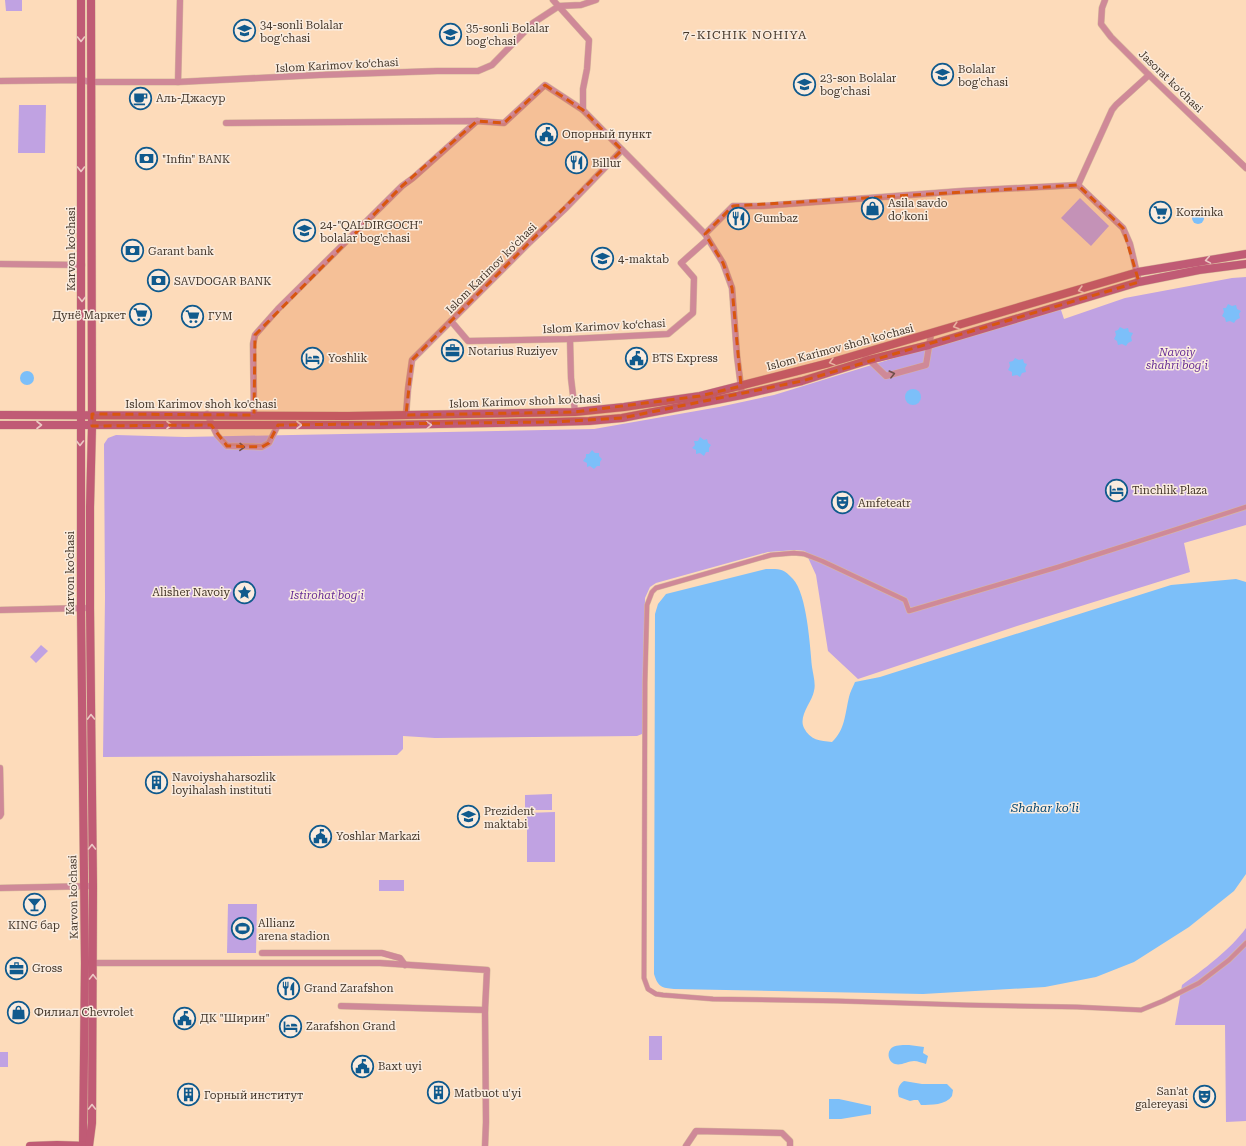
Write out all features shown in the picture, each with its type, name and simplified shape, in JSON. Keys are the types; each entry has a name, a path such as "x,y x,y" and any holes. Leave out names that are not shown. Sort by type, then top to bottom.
{"main road":[{"name":"Karvon ko'chasi","path":"81,0 81,609 84,886 89,963 83,1146"},
{"path":"30,1146 89,1146 92,1123 89,963 92,886 90,608 92,426 91,0"},
{"name":"Islom Karimov shoh ko'chasi","path":"0,415 406,415 575,412 624,407 700,396 863,354 1138,272 1246,254"},
{"name":"Islom Karimov shoh ko'chasi","path":"0,425 380,425 589,421 622,418 662,412 802,381 869,360 929,345 1139,282 1199,270 1246,264"}],"street":[{"path":"178,82 180,0"},
{"path":"553,0 589,40 587,69 583,89 583,110"},
{"path":"559,6 581,5 596,0"},
{"name":"Jasorat ko‘chasi","path":"1105,0 1102,8 1101,24 1111,36 1149,75 1246,168"},
{"name":"Islom Karimov ko‘chasi","path":"0,81 81,80 91,82 178,82 437,70 478,71 492,65 533,23 559,6"},
{"path":"1078,185 1112,110 1149,75"},
{"path":"226,124 477,121 504,124 545,85 583,110 707,236 723,263 732,288 737,356 742,395"},
{"path":"254,415 253,344 255,335 278,309 402,186 477,121"},
{"name":"Islom Karimov ko'chasi","path":"406,415 412,360 566,208 622,150"},
{"path":"707,236 733,206 761,206 954,192 1078,185 1123,228 1130,244 1138,272 1139,282"},
{"name":"Islom Karimov ko‘chasi","path":"451,321 468,341 570,339 668,334 693,313 694,278 681,263 707,236"},
{"path":"0,264 82,265"},
{"path":"863,354 886,376 926,365 931,334"},
{"path":"570,339 571,378 575,412"},
{"path":"206,414 216,435 227,446 262,447 269,443 278,425"},
{"path":"1246,506 1058,567 909,611 905,600 822,561 804,554 794,553 771,555 656,588 652,592 647,605 645,682 644,978 648,989 656,994 713,999 838,1000 1141,1010 1199,983 1230,960 1246,943"},
{"path":"0,610 90,608"},
{"path":"0,768 0,816"},
{"path":"0,888 92,886"},
{"path":"262,953 382,953 400,958 405,964"},
{"path":"89,963 364,963 405,964 487,970 485,1010 485,1146"},
{"path":"341,1006 485,1010"},
{"path":"686,1146 696,1131 782,1133 790,1141 790,1146"}],"highlighted area":[{"path":"545,85 583,110 622,150 412,360 406,415 575,412 700,396 741,386 732,288 723,263 705,234 733,206 1078,185 1123,228 1139,282 802,381 622,418 554,422 278,425 269,443 262,447 227,446 211,425 92,426 92,414 254,415 255,335 402,186 477,121 504,123"}],"green space":[{"path":"5,0 22,0 22,11 6,11"},
{"path":"19,105 46,105 45,153 18,153"},
{"path":"1080,198 1109,226 1091,246 1061,218"},
{"name":"Istirohat bog'i","path":"1246,277 1246,525 1184,543 1190,572 1017,626 858,679 828,651 816,575 805,551 796,550 768,552 656,583 650,587 645,598 643,732 637,736 435,738 403,736 403,749 397,755 103,757 105,597 104,444 108,438 116,435 185,437 594,429 719,407 774,395 1060,307 1064,319 1125,298 1232,278"},
{"path":"41,645 48,651 36,663 30,657"},
{"path":"552,794 552,810 525,810 525,795"},
{"path":"555,812 555,862 527,862 527,813"},
{"path":"379,880 404,880 404,891 379,891"},
{"name":"Allianz arena stadion","path":"228,904 257,904 256,953 227,953"},
{"path":"1246,928 1246,1121 1226,1122 1225,1025 1175,1025 1182,985 1208,966 1233,944"},
{"path":"649,1036 662,1036 662,1060 649,1060"},
{"path":"0,1052 8,1052 8,1067 0,1067"}],"water":[{"path":"1200,212 1203,213 1203,223 1196,224 1193,223 1192,216 1193,213"},
{"path":"1228,304 1232,306 1236,305 1237,309 1241,311 1239,314 1240,318 1234,323 1230,321 1226,322 1225,318 1222,316 1224,312 1223,308 1226,308"},
{"path":"1120,327 1124,329 1128,328 1129,332 1133,333 1131,337 1132,341 1126,346 1122,344 1118,345 1117,341 1114,339 1116,335 1115,331"},
{"path":"1015,358 1019,360 1023,359 1024,363 1027,364 1025,368 1026,372 1022,373 1020,377 1017,375 1012,376 1012,372 1008,370 1010,366 1009,362 1013,361"},
{"path":"27,371 32,373 34,378 32,383 27,385 22,383 20,378 22,373"},
{"path":"913,389 919,391 921,397 919,403 913,405 907,403 905,397 907,391"},
{"path":"700,437 704,440 707,439 708,443 711,445 709,452 706,452 704,456 700,453 696,454 696,450 692,448 695,445 694,441 698,441"},
{"path":"592,450 595,453 599,453 599,456 602,459 600,466 597,466 594,469 590,466 587,467 587,463 583,461 586,454 589,454"},
{"name":"Shahar ko'li","path":"766,569 778,569 787,573 798,586 802,596 809,634 815,685 813,695 804,714 804,728 812,737 819,740 832,742 842,727 849,695 855,682 880,677 1171,585 1236,579 1246,582 1246,874 1234,891 1189,927 1134,962 1096,977 1045,987 923,994 674,989 661,986 657,982 654,974 655,614 658,604 666,594"},
{"path":"909,1045 924,1047 923,1053 928,1056 926,1064 914,1061 895,1064 889,1059 889,1051 893,1047"},
{"path":"904,1081 922,1084 947,1084 953,1090 952,1096 942,1103 934,1105 921,1105 918,1100 910,1101 899,1097 898,1088"},
{"path":"829,1099 839,1099 871,1106 871,1114 841,1119 829,1119"}],"place":[{"name":"34-sonli Bolalar bog'chasi","path":"245,31"},
{"name":"35-sonli Bolalar bog'chasi","path":"450,34"},
{"name":"Bolalar bog'chasi","path":"942,75"},
{"name":"23-son Bolalar bog'chasi","path":"805,84"},
{"name":"Аль-Джасур","path":"141,98"},
{"name":"Опорный пункт","path":"547,134"},
{"name":"\"Infin\" BANK","path":"146,159"},
{"name":"Billur","path":"576,163"},
{"name":"Asila savdo do'koni","path":"873,209"},
{"name":"Korzinka","path":"1160,212"},
{"name":"Gumbaz","path":"738,218"},
{"name":"24-\"QALDIRGOCH\" bolalar bog'chasi","path":"304,231"},
{"name":"Garant bank","path":"133,251"},
{"name":"4-maktab","path":"602,259"},
{"name":"SAVDOGAR BANK","path":"159,281"},
{"name":"Дунё Маркет","path":"141,315"},
{"name":"ГУМ","path":"192,316"},
{"name":"Notarius Ruziyev","path":"453,351"},
{"name":"Yoshlik","path":"313,358"},
{"name":"BTS Express","path":"637,358"},
{"name":"Tinchlik Plaza","path":"1117,490"},
{"name":"Amfeteatr","path":"843,503"},
{"name":"Alisher Navoiy","path":"245,592"},
{"name":"Navoiyshaharsozlik loyihalash instituti","path":"157,783"},
{"name":"Prezident maktabi","path":"468,817"},
{"name":"Yoshlar Markazi","path":"320,836"},
{"name":"KING бар","path":"34,905"},
{"name":"Allianz arena stadion","path":"242,929"},
{"name":"Gross","path":"17,968"},
{"name":"Grand Zarafshon","path":"288,988"},
{"name":"Филиал Chevrolet","path":"19,1012"},
{"name":"ДК \"Ширин\"","path":"185,1018"},
{"name":"Zarafshon Grand","path":"290,1026"},
{"name":"Baxt uyi","path":"363,1066"},
{"name":"Matbuot u'yi","path":"439,1093"},
{"name":"Горный институт","path":"188,1095"},
{"name":"San'at galereyasi","path":"1204,1097"}],"district":[{"name":"7-KICHIK NOHIYA","path":"745,35"}],"park label":[{"name":"Navoiy shahri bog'i","path":"1177,358"}]}
